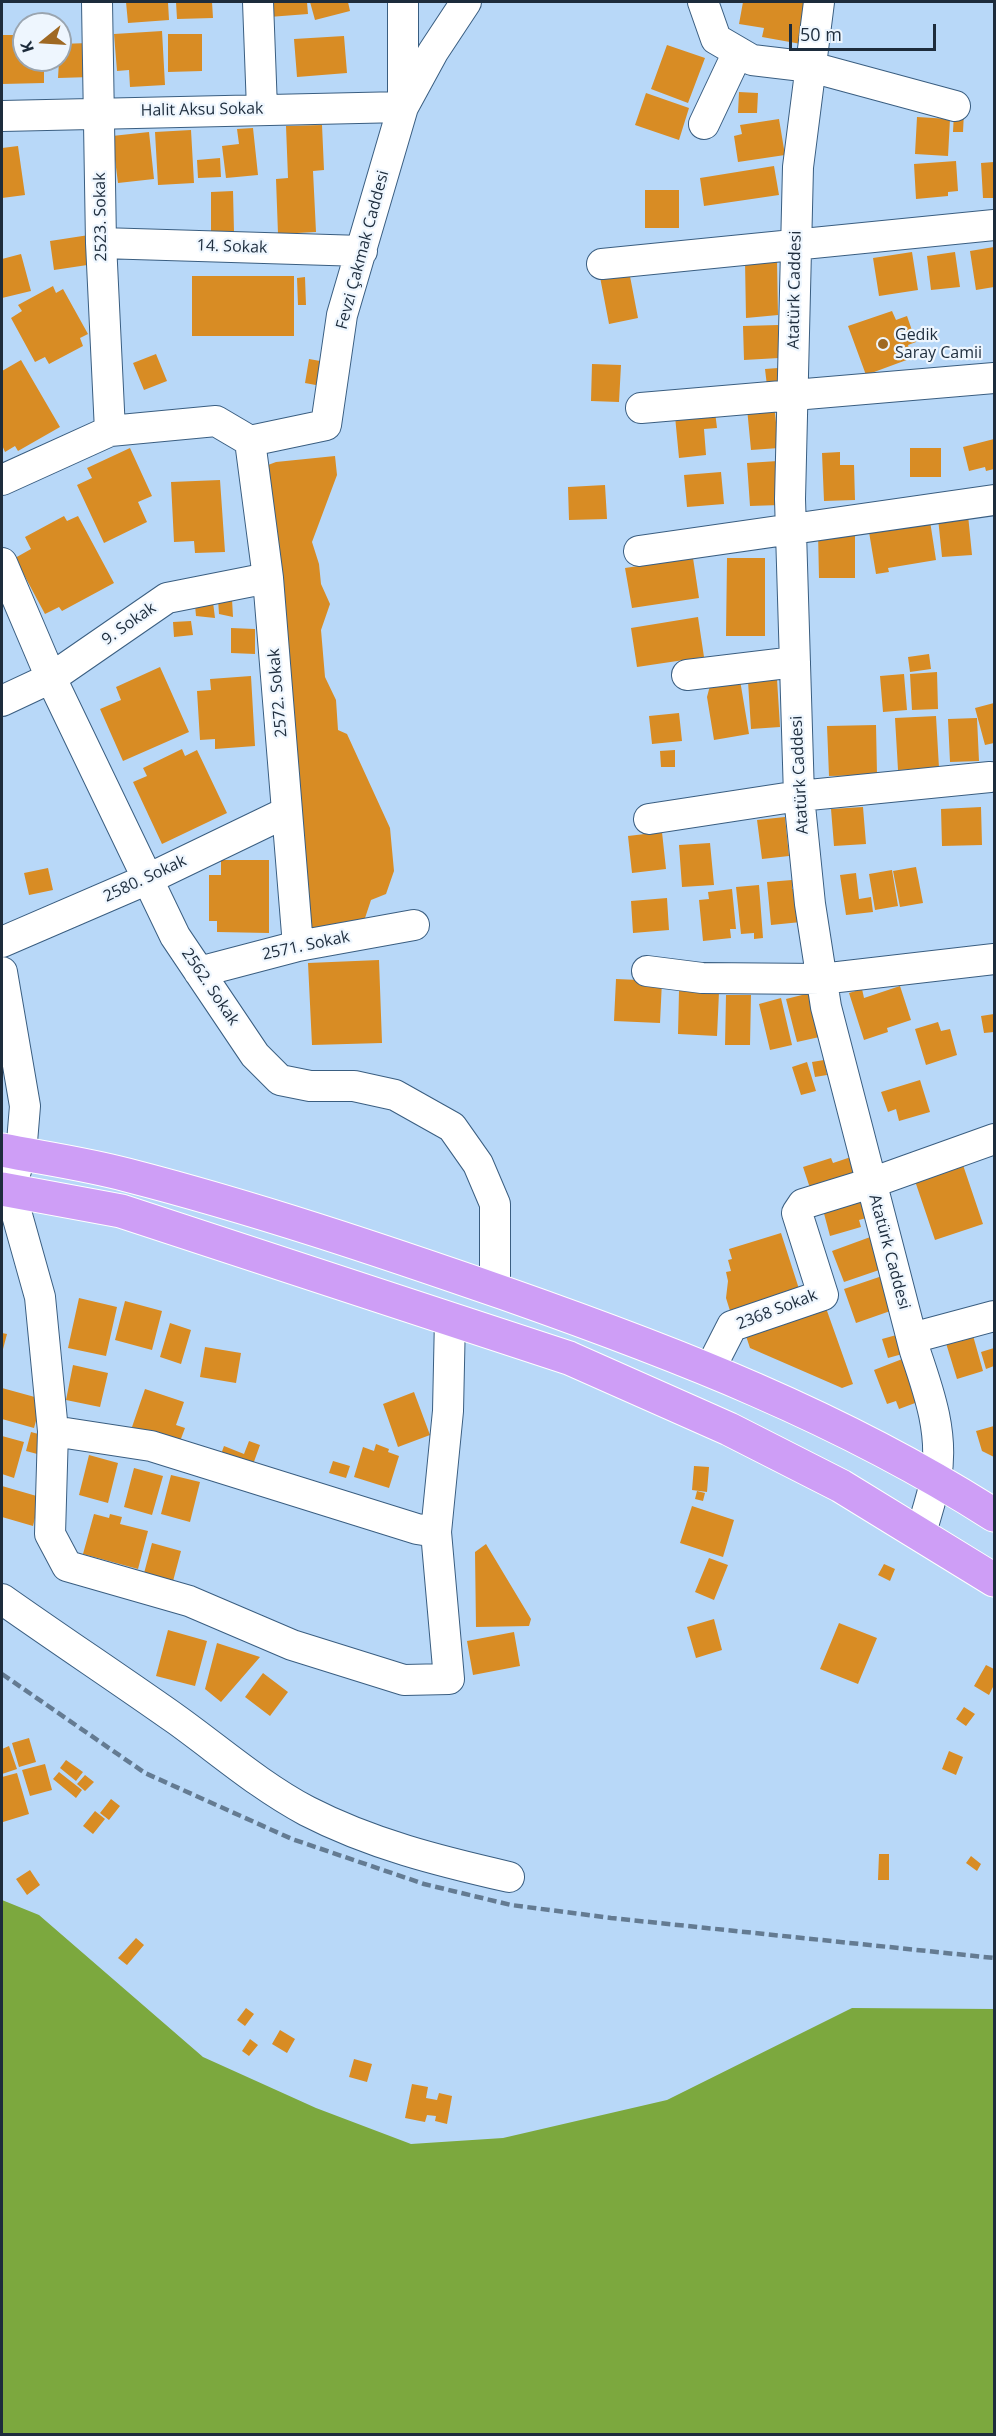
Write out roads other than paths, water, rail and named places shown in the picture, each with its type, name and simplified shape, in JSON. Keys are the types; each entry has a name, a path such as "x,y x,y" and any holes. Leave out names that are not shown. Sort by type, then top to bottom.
{"highway":[{"path":"11,1152 125,1174 364,1244 710,1369 766,1392 936,1478 994,1515"},
{"path":"6,1190 121,1210 569,1358 729,1429 841,1486 921,1533 994,1580"}],"street":[{"name":"2523. Sokak","path":"97,2 101,243 110,431"},
{"path":"258,2 262,109"},
{"name":"Fevzi Çakmak Caddesi","path":"403,2 403,106"},
{"name":"Fevzi Çakmak Caddesi","path":"250,441 326,425 342,315 403,106 433,52 466,2"},
{"path":"703,2 716,39 752,60 811,67 955,106"},
{"name":"Atatürk Caddesi","path":"819,2 798,167 792,396 791,528 799,796 810,904 826,1007 912,1338 931,1399 937,1429 936,1478 921,1533"},
{"path":"704,124 738,52"},
{"name":"Halit Aksu Sokak","path":"2,116 403,106"},
{"path":"602,264 994,225"},
{"name":"14. Sokak","path":"101,243 362,251"},
{"path":"641,408 994,378"},
{"path":"2,480 110,431 216,421 250,441"},
{"name":"2572. Sokak","path":"250,441 268,578 298,946"},
{"path":"639,551 994,500"},
{"name":"2562. Sokak","path":"2,563 51,678 175,936 255,1055 280,1080 310,1086 354,1086 394,1095 452,1127 478,1164 495,1204 495,1290"},
{"name":"9. Sokak","path":"2,701 51,678 167,598 268,578"},
{"path":"687,675 795,662"},
{"path":"649,819 799,796 990,777"},
{"name":"2580. Sokak","path":"2,942 148,879 287,812"},
{"name":"2571. Sokak","path":"199,972 298,946 414,925"},
{"path":"647,971 702,978 821,979 994,959"},
{"path":"2,972 25,1106 11,1152 6,1190 40,1297 54,1431 50,1534 67,1566 189,1601 292,1645 404,1680 449,1679 436,1532 448,1411 450,1318"},
{"name":"2368 Sokak","path":"710,1369 732,1326 823,1295 796,1213 803,1204 871,1183 994,1139"},
{"path":"912,1338 994,1316"},
{"path":"54,1431 151,1446 417,1529 436,1532"},
{"path":"2,1599 178,1721 269,1790 299,1806 387,1845 424,1858 509,1877"}],"railway":[{"path":"2,1674 145,1773 292,1839 424,1884 511,1905 611,1918 994,1958"}],"place":[{"name":"Gedik Saray Camii","path":"883,344"}]}
